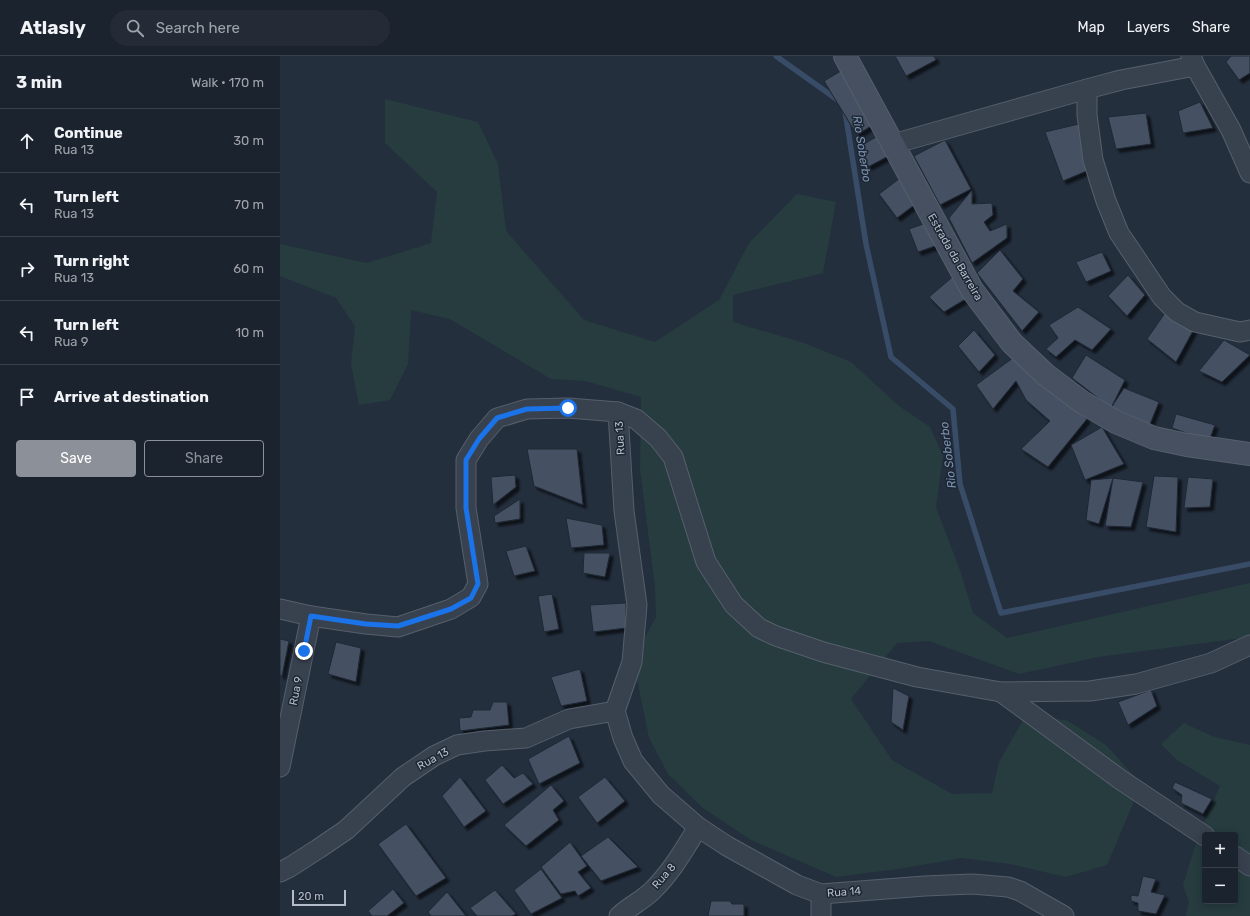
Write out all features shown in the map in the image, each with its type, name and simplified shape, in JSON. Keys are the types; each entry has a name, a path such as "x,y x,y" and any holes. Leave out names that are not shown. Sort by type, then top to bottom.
{"main road":[{"name":"Estrada da Barreira","path":"844,56 972,290 1012,343 1046,375 1082,402 1116,422 1146,434 1187,445 1250,454"}],"street":[{"path":"893,144 1087,89 1193,61 1231,130 1250,173"},
{"path":"1087,89 1093,160 1106,201 1119,232 1162,298 1178,312 1195,322 1240,332 1250,330"},
{"name":"Rua 13","path":"280,609 311,616 366,624 398,626 451,609 471,598 478,584 466,508 466,460 479,439 497,418 527,409 568,408 618,412 624,511 637,605 632,662 615,711 569,718 526,738 484,741 457,746 434,756 403,776 346,830 313,853 280,872"},
{"path":"618,412 636,419 658,438 673,457 706,562 734,605 759,628 776,636 830,654 917,677 1001,692 1090,691 1136,684 1211,663 1250,645"},
{"name":"Rua 9","path":"280,767 311,616"},
{"path":"1001,692 1121,780 1202,834"},
{"path":"615,711 623,738 634,761 661,795 698,827"},
{"name":"Rua 14","path":"698,827 727,846 797,885 821,894 972,884 1008,887 1020,890 1064,916"},
{"name":"Rua 8","path":"619,916 625,910 650,893 669,872 680,858 698,827"},
{"path":"1238,858 1250,866"},
{"path":"821,894 821,916"}],"green space":[{"path":"385,99 478,122 498,164 506,231 584,320 655,342 719,300 749,243 797,194 836,202 823,273 733,295 733,322 804,343 851,362 899,406 930,427 943,456 936,507 961,573 973,613 1007,638 1250,583 1250,637 1098,657 1019,674 929,641 897,643 851,699 892,760 952,794 992,793 999,762 1027,713 1068,721 1106,745 1143,786 1135,799 1107,865 1066,877 1010,864 961,858 905,868 836,877 751,840 703,808 668,774 649,738 636,674 643,640 656,617 655,587 640,469 641,397 585,381 551,379 450,319 411,310 408,364 390,400 359,405 351,364 355,326 336,298 280,276 280,244 367,263 431,243 437,192 385,143"},
{"path":"1184,723 1214,737 1250,745 1250,916 1186,916 1189,902 1183,885 1199,834 1220,786 1177,760 1161,744"}],"building":[{"path":"895,56 934,56 936,60 906,76"},
{"path":"1231,56 1250,56 1250,73 1239,80 1226,62"},
{"path":"846,68 879,121 857,135 824,81"},
{"path":"1200,102 1213,128 1183,133 1178,111"},
{"path":"1146,113 1151,144 1116,149 1108,117"},
{"path":"1083,123 1089,170 1063,181 1045,132"},
{"path":"883,133 894,153 868,167 857,148"},
{"path":"945,140 971,189 940,205 914,156"},
{"path":"903,176 921,200 897,218 879,194"},
{"path":"972,190 972,204 992,203 993,215 984,222 990,231 1007,224 1007,238 972,263 949,218"},
{"path":"929,222 938,245 918,252 909,229"},
{"path":"1000,250 1023,279 1013,291 1039,312 1022,331 977,273"},
{"path":"1102,252 1111,271 1086,282 1076,262"},
{"path":"956,274 969,297 944,312 929,297"},
{"path":"1128,275 1145,295 1127,316 1108,296"},
{"path":"1078,307 1111,329 1092,350 1075,340 1056,357 1046,349 1058,338 1049,325"},
{"path":"1165,313 1194,329 1176,362 1147,339"},
{"path":"974,330 995,355 979,372 958,346"},
{"path":"1224,340 1250,355 1222,382 1199,371"},
{"path":"1017,355 1087,419 1048,467 1021,449 1050,421 1026,400 1016,381 993,409 976,385"},
{"path":"1086,355 1125,380 1111,408 1072,378"},
{"path":"1124,388 1159,402 1146,434 1111,408"},
{"path":"1176,414 1215,425 1209,441 1172,428"},
{"path":"1102,427 1124,464 1085,480 1071,445"},
{"path":"527,449 577,449 583,505 534,486"},
{"path":"515,475 516,487 493,505 491,477"},
{"path":"1154,476 1178,477 1176,532 1146,527"},
{"path":"1188,477 1213,479 1210,507 1184,508"},
{"path":"1113,478 1143,482 1131,527 1105,526"},
{"path":"1113,478 1099,524 1086,520 1091,480"},
{"path":"520,499 520,519 495,523 494,516"},
{"path":"566,518 602,525 604,545 571,548"},
{"path":"526,546 535,571 514,576 506,551"},
{"path":"584,553 610,553 605,577 583,573"},
{"path":"552,594 559,629 544,632 538,596"},
{"path":"626,603 626,628 593,632 590,605"},
{"path":"280,639 289,641 282,676 280,675"},
{"path":"336,642 361,648 356,682 328,674"},
{"path":"580,669 587,701 561,706 551,677"},
{"path":"893,688 909,696 903,730 891,722"},
{"path":"1151,690 1157,706 1128,725 1118,702"},
{"path":"493,702 507,702 509,725 460,731 459,718 471,717 473,710 490,710"},
{"path":"569,736 580,763 539,784 528,759"},
{"path":"502,765 514,778 523,773 533,784 503,804 485,780"},
{"path":"460,777 486,811 464,827 442,796"},
{"path":"605,777 625,801 597,823 578,797"},
{"path":"1175,782 1212,799 1203,814 1181,803 1182,795 1172,788"},
{"path":"551,785 564,801 553,810 559,820 526,846 504,825"},
{"path":"406,824 446,878 416,896 378,844"},
{"path":"608,837 638,867 601,881 581,856"},
{"path":"570,842 587,866 578,872 591,888 578,896 575,891 561,894 541,867"},
{"path":"541,869 562,898 531,914 514,890"},
{"path":"1143,876 1156,879 1151,892 1165,895 1156,914 1138,911 1138,903 1131,901 1131,895 1138,896"},
{"path":"393,889 404,903 387,916 372,916 368,911"},
{"path":"495,890 516,914 512,916 477,916 470,908"},
{"path":"447,892 466,916 431,916 428,912"},
{"path":"711,901 730,901 732,904 744,904 744,916 708,916"}],"waterway":[{"name":"Rio Soberbo","path":"776,56 839,101"},
{"name":"Rio Soberbo","path":"845,111 866,244 891,357 953,409 960,484 1001,613 1250,564"}],"route":[{"path":"304,651 311,616 366,624 398,626 451,609 471,598 478,584 476,563 466,508 466,460 479,439 497,418 527,409 568,408"}]}
